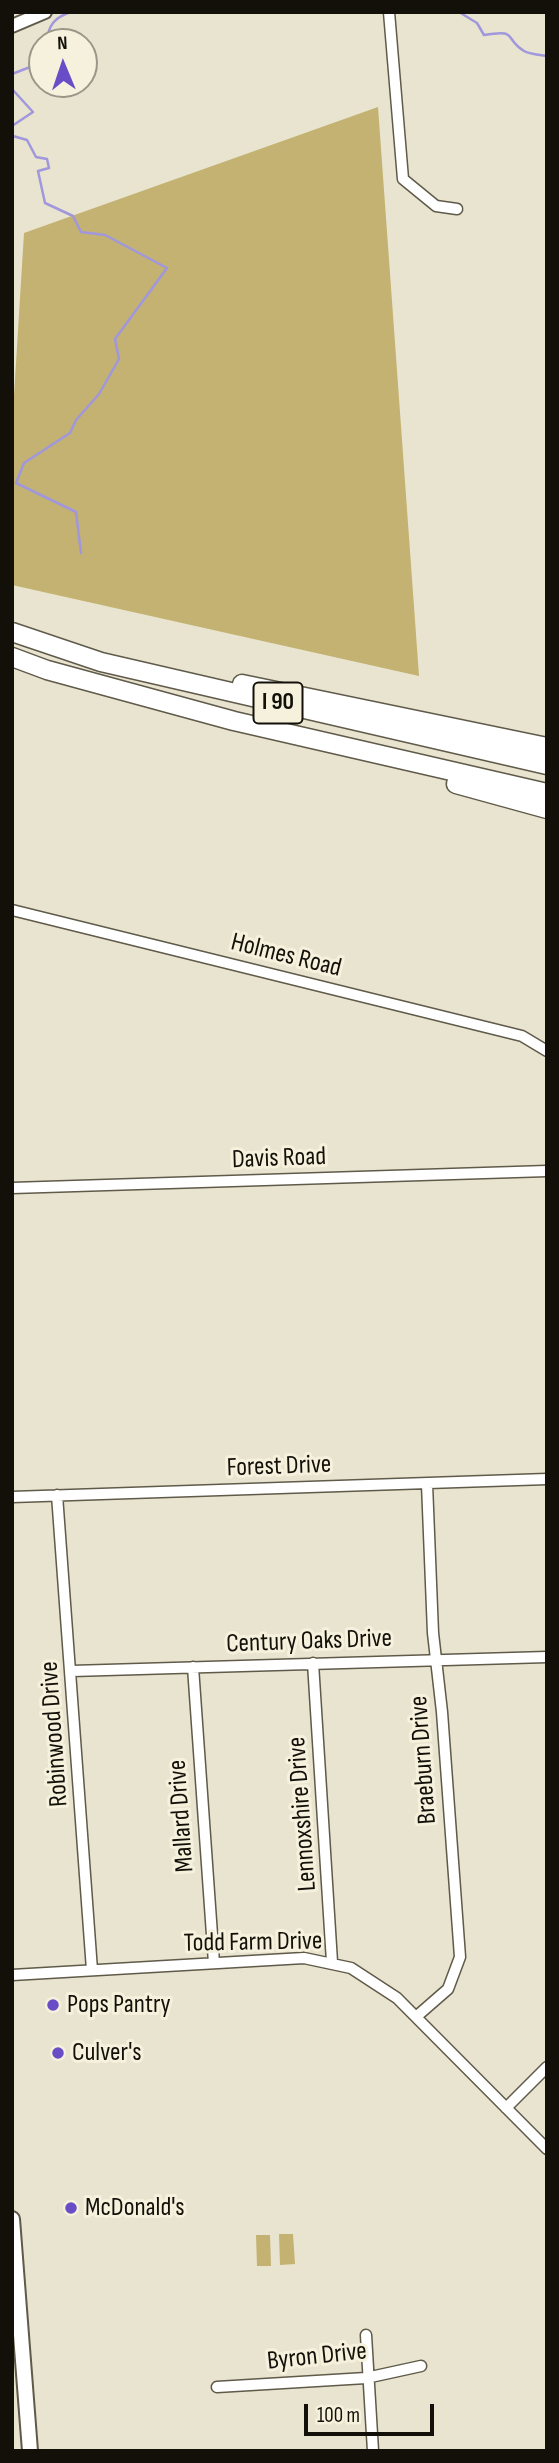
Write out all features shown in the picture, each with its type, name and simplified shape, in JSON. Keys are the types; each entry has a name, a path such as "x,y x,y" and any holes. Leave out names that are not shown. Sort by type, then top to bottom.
{"highway":[{"name":"I 90","path":"12,632 132,669 547,765"},
{"name":"I 90","path":"12,657 47,670 234,721 547,793"},
{"path":"132,669 270,688 547,747"},
{"path":"234,721 547,809"}],"main road":[{"path":"12,2219 30,2451"}],"street":[{"path":"12,26 45,12"},
{"path":"389,12 403,178 436,206 457,209"},
{"name":"Holmes Road","path":"12,911 522,1036 547,1051"},
{"name":"Davis Road","path":"12,1188 547,1171"},
{"name":"Forest Drive","path":"12,1497 547,1479"},
{"name":"Braeburn Drive","path":"416,2016 448,1989 460,1957 436,1658 427,1484"},
{"name":"Robinwood Drive","path":"57,1495 92,1970"},
{"name":"Century Oaks Drive","path":"72,1671 436,1658 547,1657"},
{"name":"Lennoxshire Drive","path":"313,1663 332,1962"},
{"name":"Mallard Drive","path":"193,1667 214,1963"},
{"name":"Todd Farm Drive","path":"12,1975 304,1958 332,1962 364,1975 397,1998 547,2149"},
{"path":"506,2108 547,2067"},
{"path":"366,2335 366,2378 373,2451"},
{"name":"Byron Drive","path":"217,2387 366,2378 421,2367"}],"shaded area":[{"path":"378,107 419,676 12,585 12,428 24,233"},
{"path":"279,2234 293,2234 295,2264 280,2265"},
{"path":"256,2235 270,2235 271,2266 257,2266"}],"waterway":[{"path":"50,28 53,22 71,12"},
{"path":"459,12 477,23 484,35 506,34 524,51 547,56"},
{"path":"12,74 28,68"},
{"path":"12,89 33,112 12,126"},
{"path":"12,132 13,136 27,140 36,157 47,159 49,168 38,171 45,203 73,216 81,232 105,235 167,268 115,339 119,359 99,394 76,420 70,433 24,463 16,483 76,512 81,553"}],"place":[{"name":"Pops Pantry","path":"53,2005"},
{"name":"Culver's","path":"58,2053"},
{"name":"McDonald's","path":"71,2208"}]}
